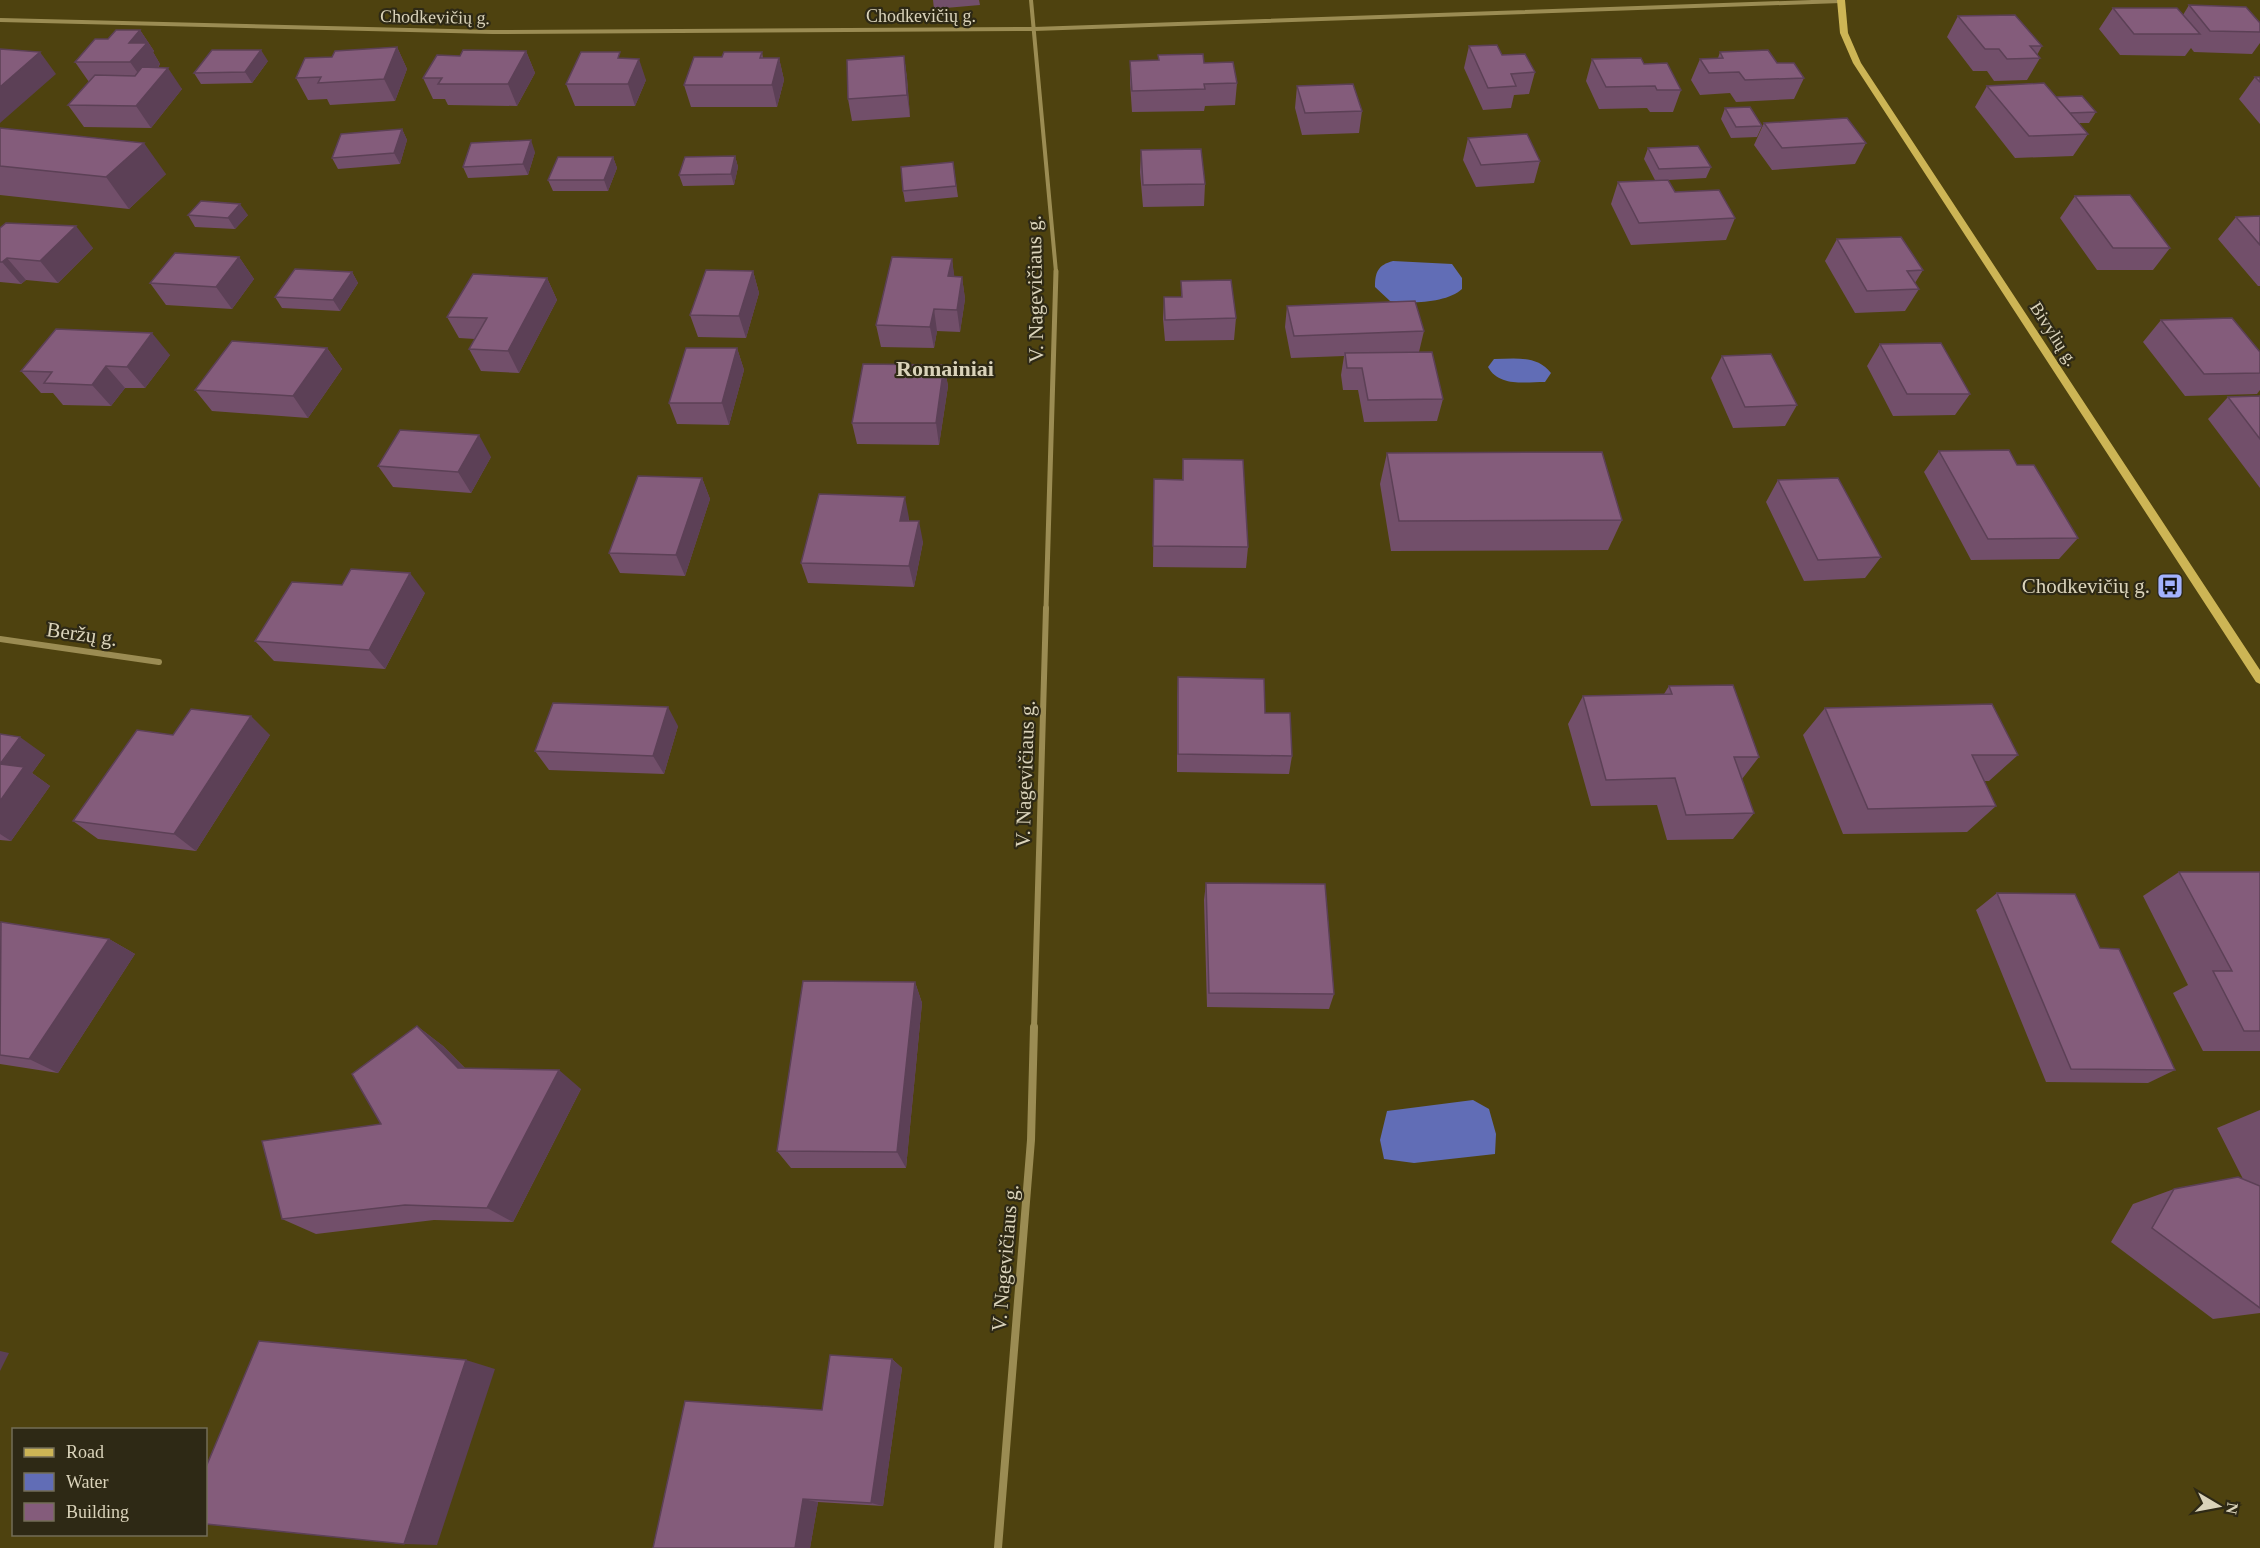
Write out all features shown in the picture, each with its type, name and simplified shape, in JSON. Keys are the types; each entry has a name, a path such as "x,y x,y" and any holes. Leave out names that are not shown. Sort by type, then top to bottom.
{"street":[{"name":"V. Nagevičiaus g.","path":"998,1548 1031,1140 1056,259 1032,0"},
{"name":"Chodkevičių g.","path":"0,20 492,32 1034,29 1841,0"},
{"name":"Bivylių g.","path":"1841,0 1841,25 1845,42 1857,63 2260,679"},
{"name":"Beržų g.","path":"0,639 159,662"}],"water":[{"path":"1393,261 1452,264 1462,278 1462,289 1438,300 1390,301 1375,287 1375,282 1381,267"},
{"path":"1494,359 1532,361 1539,363 1551,373 1545,382 1506,381 1499,378 1488,367"},
{"path":"1473,1100 1489,1109 1496,1134 1495,1154 1414,1163 1384,1159 1380,1140 1387,1111"}],"building":[{"path":"2189,5 2246,7 2260,23 2260,32 2210,31"},
{"path":"2113,8 2177,8 2200,34 2134,34"},
{"path":"2015,15 2042,46 2030,46 2040,58 2007,59 1999,49 1985,49 1958,16"},
{"path":"116,30 140,30 129,43 147,43 130,62 75,62 95,39 108,39"},
{"path":"1497,45 1502,55 1525,54 1535,72 1511,74 1516,86 1488,88 1469,46"},
{"path":"397,47 384,79 318,83 321,77 296,78 305,58 332,57 335,51"},
{"path":"0,49 40,52 0,87"},
{"path":"212,50 261,50 245,72 194,73"},
{"path":"463,50 526,51 508,84 438,84 442,78 423,78 437,55 460,56"},
{"path":"1768,50 1777,63 1794,63 1804,78 1745,80 1739,72 1709,73 1700,59 1723,58 1720,52"},
{"path":"581,52 620,52 618,58 639,59 628,84 566,84"},
{"path":"724,52 762,52 760,58 779,58 772,85 684,85 694,57 722,57"},
{"path":"1203,54 1204,63 1233,62 1237,83 1204,84 1205,89 1132,91 1130,61 1159,60 1158,55"},
{"path":"904,56 907,95 848,99 847,60"},
{"path":"1641,58 1644,64 1667,63 1681,90 1657,90 1655,86 1606,87 1592,59"},
{"path":"142,67 168,68 136,106 68,105 95,75 135,76"},
{"path":"2044,83 2088,134 2029,136 1987,86"},
{"path":"1353,84 1362,111 1305,113 1297,86"},
{"path":"2082,96 2096,112 2070,113 2056,97"},
{"path":"1750,107 1762,126 1736,127 1725,108"},
{"path":"1847,118 1866,143 1782,148 1764,123"},
{"path":"0,128 144,143 106,177 0,166"},
{"path":"402,129 394,153 332,158 341,134"},
{"path":"1527,134 1540,161 1481,165 1468,138"},
{"path":"531,140 523,164 463,167 471,143"},
{"path":"1698,146 1711,167 1659,169 1648,148"},
{"path":"1201,149 1205,184 1143,185 1141,150"},
{"path":"735,156 731,174 679,175 685,157"},
{"path":"558,157 613,157 604,180 548,180"},
{"path":"953,162 956,186 903,191 901,167"},
{"path":"1668,180 1675,192 1719,190 1735,218 1639,223 1618,182"},
{"path":"2130,195 2170,248 2113,248 2075,196"},
{"path":"201,201 240,204 228,218 188,215"},
{"path":"2260,216 2260,245 2236,217"},
{"path":"6,223 76,226 40,261 7,258 0,262 0,228"},
{"path":"1901,237 1923,270 1907,271 1919,289 1867,291 1837,239"},
{"path":"175,253 239,257 216,287 150,283"},
{"path":"892,257 952,259 948,276 962,277 957,310 934,309 930,327 876,325"},
{"path":"295,269 352,272 333,300 275,297"},
{"path":"706,270 753,271 739,316 690,315"},
{"path":"473,274 547,278 508,351 469,349 487,318 447,317"},
{"path":"1231,280 1236,318 1165,320 1164,297 1182,297 1181,281"},
{"path":"1415,301 1424,331 1294,336 1287,306"},
{"path":"2232,318 2260,352 2260,373 2204,374 2161,320"},
{"path":"56,329 152,333 127,367 106,366 92,385 44,383 52,372 21,371"},
{"path":"232,341 327,348 293,396 195,390"},
{"path":"1941,343 1970,394 1907,394 1880,344"},
{"path":"686,348 737,348 722,403 669,403"},
{"path":"1432,352 1443,399 1368,400 1362,368 1347,368 1345,353"},
{"path":"1771,354 1797,405 1745,407 1722,356"},
{"path":"863,364 944,365 936,423 852,423"},
{"path":"2260,396 2260,439 2228,397"},
{"path":"400,430 479,435 458,472 378,466"},
{"path":"2009,450 2017,465 2034,465 2078,538 1988,539 1939,451"},
{"path":"1602,452 1622,520 1399,521 1387,453"},
{"path":"1183,459 1243,460 1248,547 1153,546 1154,479 1183,480"},
{"path":"638,476 702,478 676,555 609,553"},
{"path":"1838,478 1881,557 1818,560 1778,480"},
{"path":"819,494 905,497 900,521 919,521 909,566 801,563"},
{"path":"351,569 410,573 369,650 255,641 292,582 342,585"},
{"path":"1178,677 1264,679 1265,713 1290,713 1292,756 1178,754"},
{"path":"1733,685 1759,757 1734,757 1754,813 1686,815 1675,778 1606,780 1583,696 1672,694 1669,686"},
{"path":"553,703 668,707 653,756 535,751"},
{"path":"1992,704 2018,755 1972,755 1996,806 1868,809 1825,708"},
{"path":"191,709 251,716 174,834 73,821 137,730 173,735"},
{"path":"0,734 20,737 0,764"},
{"path":"0,764 24,767 0,801"},
{"path":"2179,872 2260,872 2260,1031 2244,1031 2213,971 2232,971"},
{"path":"1206,883 1325,884 1334,994 1209,993"},
{"path":"1997,893 2075,894 2100,948 2119,949 2175,1070 2071,1069"},
{"path":"1,922 109,939 29,1059 0,1055"},
{"path":"803,981 915,982 897,1152 777,1151"},
{"path":"417,1026 458,1068 559,1070 487,1208 405,1205 282,1219 262,1141 381,1124 352,1074"},
{"path":"2238,1177 2260,1186 2260,1308 2152,1228 2174,1189"},
{"path":"259,1341 466,1360 404,1544 207,1524 207,1465"},
{"path":"830,1355 892,1359 871,1503 803,1499 795,1548 653,1548 685,1401 822,1410"}],"place":[{"name":"Chodkevičių g.","path":"2170,586"}],"district":[{"name":"Romainiai","path":"945,368"}]}
